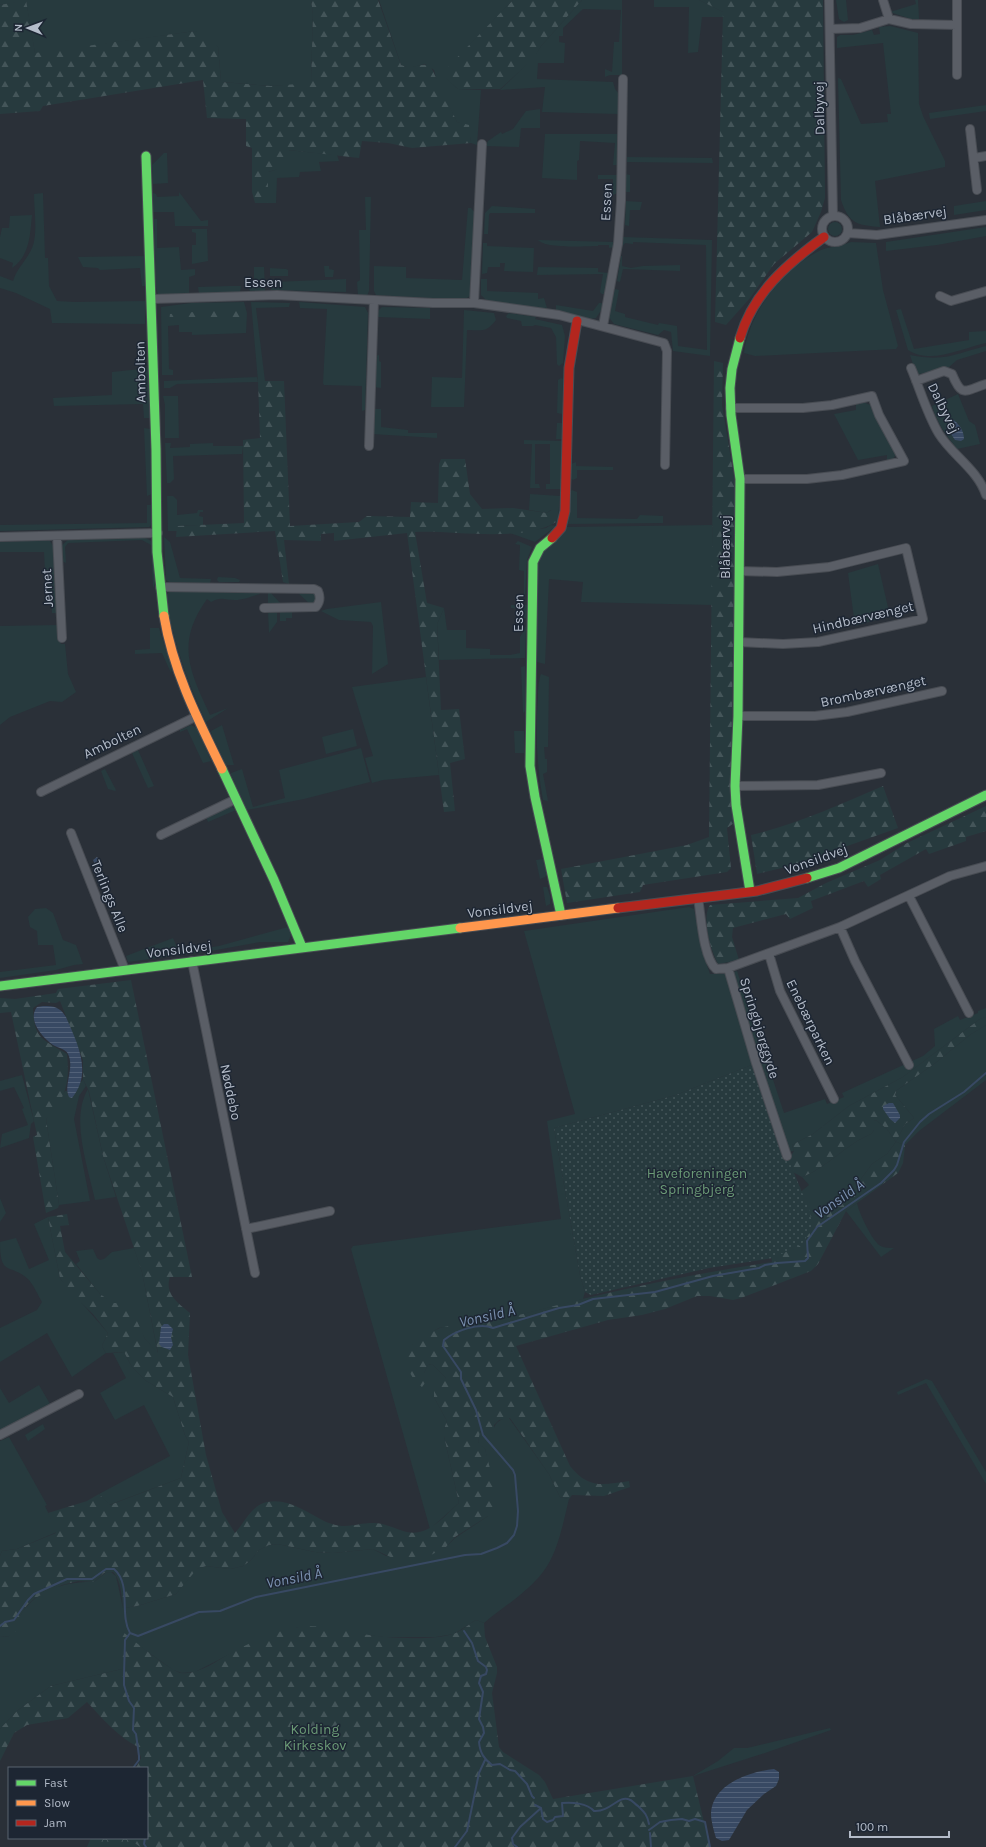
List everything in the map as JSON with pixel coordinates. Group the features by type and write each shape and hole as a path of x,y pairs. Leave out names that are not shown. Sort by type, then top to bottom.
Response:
{"street":[{"name":"Dalbyvej","path":"829,0 833,216"},
{"path":"883,0 889,19"},
{"path":"957,0 957,75"},
{"path":"830,29 854,29 889,19 911,24 957,25"},
{"name":"Essen","path":"602,326 618,244 621,201 623,79"},
{"path":"970,129 977,190"},
{"path":"474,304 482,144"},
{"name":"Ambolten","path":"146,156 152,299 160,587 164,618 172,654 185,691 278,889 302,947"},
{"path":"974,158 986,156"},
{"path":"833,216 838,216 845,220 849,228 848,233 844,240 840,242 831,242 824,237 822,233 823,224 825,220 833,216"},
{"name":"Blåbærvej","path":"848,233 877,235 986,220"},
{"name":"Blåbærvej","path":"750,891 736,805 735,786 738,716 740,479 739,458 730,408 731,377 736,346 741,331 753,307 780,272 794,258 824,237"},
{"path":"940,296 951,301 986,291"},
{"name":"Essen","path":"152,299 277,295 474,304 559,315 664,343 667,351 665,465"},
{"path":"369,446 374,300"},
{"name":"Essen","path":"560,915 535,797 530,766 533,562 536,552 543,544 558,532 562,524 565,511 569,368 577,321"},
{"name":"Dalbyvej","path":"911,368 938,433 950,449 973,473 986,493"},
{"path":"916,381 944,371 952,374 958,388 961,390 965,391 986,384"},
{"path":"730,408 804,408 832,405 872,396 878,415 904,461 842,476 807,479 740,479"},
{"path":"0,537 158,533"},
{"name":"Jernet","path":"57,536 62,638"},
{"name":"Hindbærvænget","path":"738,642 783,644 818,642 923,618 906,548 829,567 783,572 739,571"},
{"path":"160,587 314,589 318,591 320,596 320,602 316,607 264,608"},
{"name":"Brombærvænget","path":"738,716 815,716 847,712 942,691"},
{"name":"Ambolten","path":"41,792 197,716"},
{"path":"735,786 818,786 881,773"},
{"name":"Vonsildvej","path":"0,986 698,898 793,884 839,868 986,795"},
{"path":"161,835 236,799"},
{"name":"Terlings Alle","path":"71,833 125,970"},
{"path":"728,968 840,927 960,872 986,866"},
{"path":"909,896 969,1013"},
{"name":"Springbjerggyde","path":"698,898 707,953 711,965 716,969 728,968 756,1063 786,1156"},
{"path":"840,927 855,961 909,1065"},
{"name":"Enebærparken","path":"769,954 780,991 834,1098"},
{"name":"Nøddebo","path":"192,961 255,1273"},
{"path":"246,1229 330,1211"},
{"path":"0,1435 79,1394"}],"green space":[{"path":"0,0 311,0 313,14 311,84 271,86 221,82 218,47 204,39 195,31 35,54 26,1 0,5"},
{"path":"26,0 35,53 195,31 204,35 204,39 208,39 218,47 221,82 271,86 311,83 313,14 311,0 378,0 401,65 413,67 430,65 457,122 469,125 471,143 412,148 388,143 362,141 359,158 289,150 285,167 268,172 268,203 255,203 252,192 252,148 246,146 246,119 207,118 203,80 43,106 40,111 0,114 0,5"},
{"path":"379,0 513,0 442,74 458,89 481,90 477,145 471,143 468,126 457,122 437,83 434,70 425,64 410,68 401,65"},
{"path":"513,0 582,0 541,46 533,59 500,89 458,89 441,74"},
{"path":"582,0 622,0 622,75 610,75 605,77 605,69 612,72 614,42 619,42 621,10 583,9 563,28 563,36 559,36 559,42 565,43 564,63 538,63 537,79 613,82 615,89 620,95 619,114 542,112 545,87 500,90 532,59 541,46"},
{"path":"654,0 699,0 723,12 723,17 702,17 698,52 688,53 689,7 654,7"},
{"path":"699,0 823,0 825,198 821,212 812,232 774,264 750,298 726,325 715,322 723,12"},
{"path":"836,0 846,0 848,20 844,22 839,19"},
{"path":"915,0 918,0 919,19 911,19 890,12 916,4"},
{"path":"890,26 918,33 919,104 923,116 945,161 945,167 875,181 880,227 855,222 847,214 841,200 838,78 841,79 861,124 888,122 887,114 891,114 883,43 837,48 837,37 840,35 853,35 872,30 874,35 880,34 879,27"},
{"path":"986,105 986,111 930,119 929,113"},
{"path":"540,109 540,128 521,128 519,147 486,146 488,141 501,132 502,134 513,129 526,111"},
{"path":"545,134 619,134 617,165 613,165 615,143 580,141 579,160 577,161 577,180 542,178"},
{"path":"288,150 337,155 339,161 319,162 321,171 300,172 299,177 277,178 276,203 268,203 268,172 280,167 285,162"},
{"path":"164,153 167,153 168,183 153,184 152,165"},
{"path":"627,157 712,158 713,163 627,162"},
{"path":"625,174 630,175 630,192 625,192"},
{"path":"598,175 618,175 618,193 613,195 613,179 598,179"},
{"path":"179,192 201,221 208,220 208,226 175,226 174,212 153,212 153,193 156,194 157,197 179,196"},
{"path":"43,193 45,258 48,258 49,286 57,301 145,301 145,324 52,323 50,309 16,293 0,288 0,276 13,281 32,248 35,236 34,194"},
{"path":"365,197 371,197 369,291 367,296 358,295 357,282 360,280 359,230 366,230"},
{"path":"626,201 642,202 640,210 630,210 629,226 625,225"},
{"path":"986,201 986,210 954,215 954,206"},
{"path":"492,206 535,209 535,213 490,213 488,234 484,234 485,213"},
{"path":"468,208 471,208 476,214 472,291 470,296 464,300 376,295 374,291 374,266 406,267 406,278 462,280"},
{"path":"32,215 30,237 26,251 18,263 12,268 13,263 0,258 0,237 2,228 9,228 10,216"},
{"path":"154,219 157,219 157,248 179,247 181,270 195,269 195,275 189,277 189,293 166,296 158,294 156,288"},
{"path":"832,222 838,222 842,226 842,232 838,236 832,236 828,232 828,226"},
{"path":"986,227 986,236 937,245 886,251 886,242"},
{"path":"192,229 207,229 208,261 192,264 192,245 196,245 196,233 192,232"},
{"path":"623,237 712,240 710,356 673,351 671,332 664,330 658,335 614,324 608,316 615,289 619,290 615,311 625,314 625,317 658,325 659,323 677,326 678,346 707,350 706,245 633,242 633,244 625,243 622,247"},
{"path":"538,240 614,242 614,247 609,248 609,245 557,246 542,243"},
{"path":"851,242 876,243 883,290 898,346 896,349 755,356 744,353 752,323 760,308 779,282 791,270 817,252"},
{"path":"483,243 487,243 487,246 534,248 533,272 504,271 505,263 500,263 500,267 488,267 487,273 482,274"},
{"path":"144,256 147,286 142,286 140,268 100,270 98,268 83,267 78,257"},
{"path":"621,256 622,266 631,268 643,266 680,265 680,271 623,269 620,282 617,281"},
{"path":"324,266 329,266 329,269 334,270 333,277 325,277"},
{"path":"254,267 264,267 265,291 263,293 251,293 248,287 254,285"},
{"path":"538,267 598,268 598,272 609,273 605,294 600,292 603,274 537,275"},
{"path":"270,268 286,269 288,270 288,276 270,276"},
{"path":"346,279 346,292 271,290 271,283 274,282"},
{"path":"481,279 487,279 487,291 538,293 538,299 544,298 547,308 544,309 487,301 481,295"},
{"path":"241,286 240,292 199,294 198,287"},
{"path":"244,302 247,313 246,333 192,335 192,332 179,332 179,325 168,326 169,369 173,370 173,375 162,375 161,307 191,303"},
{"path":"251,302 290,303 289,307 256,308 265,381 258,381"},
{"path":"299,302 365,307 368,313 365,410 362,411 362,386 324,385 327,309 300,308"},
{"path":"599,303 602,303 602,309 596,318 590,319 556,310 556,305 593,311"},
{"path":"382,307 430,308 430,319 378,317 378,311"},
{"path":"241,308 242,318 236,321 233,319 169,321 170,314"},
{"path":"901,309 914,349 969,340 969,332 986,331 986,343 936,356 917,354 908,350 896,310"},
{"path":"464,310 494,313 496,320 486,329 467,330 464,407 431,407 432,377 462,378"},
{"path":"509,313 536,317 535,319 562,325 565,336 563,363 559,366 557,364 556,337 551,328 535,325 522,326 521,321 507,318 506,316"},
{"path":"986,346 986,351 957,360 948,368 919,374 916,373 910,355 932,358 941,357"},
{"path":"379,355 379,361 381,362 381,388 374,387 376,356"},
{"path":"714,361 723,363 722,405 734,477 735,502 731,777 734,823 727,828 731,868 727,872 643,885 640,892 567,903 561,869 687,845 709,837"},
{"path":"141,367 148,368 150,418 144,418 143,404 54,406 53,398 112,395 112,372 141,369"},
{"path":"257,377 258,382 177,384 170,388 164,388 164,381"},
{"path":"561,378 563,379 562,414 557,413 558,380"},
{"path":"258,381 284,381 290,526 359,522 367,516 410,517 411,502 438,503 439,464 441,459 465,459 470,494 482,509 513,508 547,513 553,509 556,510 556,522 542,528 525,532 487,534 415,532 427,603 444,608 437,624 441,710 459,709 465,759 450,763 455,811 444,812 407,533 334,541 334,533 321,534 321,541 284,540 289,584 283,582 275,531 176,537 177,526 244,523 243,440 260,438"},
{"path":"958,394 969,421 975,425 980,444 957,449 942,429 932,406","holes":["949,420 958,423 962,432 950,434 948,428"]},
{"path":"163,396 178,396 179,438 165,438 165,405"},
{"path":"863,402 870,405 896,454 893,459 887,460 887,455 858,460 834,414 856,410 856,403"},
{"path":"375,409 381,409 381,427 408,430 408,433 437,433 437,438 372,434 373,412"},
{"path":"557,423 562,423 562,439 556,439"},
{"path":"144,428 150,429 152,494 147,496"},
{"path":"524,440 562,441 561,489 546,489 546,484 550,484 550,444 535,444 535,484 539,484 540,488 530,488 532,444 524,444"},
{"path":"165,443 171,443 170,448 190,447 190,444 213,443 213,446 243,446 242,454 173,456 174,479 170,483 167,483"},
{"path":"576,462 576,466 613,467 613,470 577,470 577,478 573,480 570,478 571,464"},
{"path":"572,490 577,492 577,518 637,519 640,515 663,516 663,523 568,524"},
{"path":"530,494 560,496 558,519 556,522 556,510 551,510 547,513 529,510"},
{"path":"167,496 173,496 177,500 177,515 197,513 198,510 203,510 203,512 200,512 199,516 203,517 203,525 177,526 177,531 168,531"},
{"path":"147,505 151,505 153,523 149,527 0,531 0,525 147,523"},
{"path":"551,525 556,526 535,542 510,533 546,528"},
{"path":"712,525 712,605 581,602 583,582 549,579 545,664 537,662 538,562 542,550 566,527"},
{"path":"144,537 153,542 155,584 153,588 151,545 142,540 68,543 65,547 66,563 62,561 61,546 69,539"},
{"path":"164,537 170,542 180,578 211,579 210,583 169,582 166,580"},
{"path":"50,541 53,546 58,608 56,613 52,613 51,592 46,593 44,552 0,552 0,542"},
{"path":"518,541 532,547 527,560 525,597 524,571 519,570 520,545 515,544"},
{"path":"878,564 890,616 855,626 848,573"},
{"path":"218,577 235,578 240,580 239,582 219,582 217,580"},
{"path":"173,590 259,592 260,594 238,600 220,599 211,602 207,599 197,615 191,630 189,644 189,657 192,671 210,715 228,708 206,722 186,673 168,613 166,596"},
{"path":"269,591 281,604 268,603"},
{"path":"297,592 312,593 319,596 315,603 311,605"},
{"path":"381,602 388,664 372,674 373,626 371,622 339,620 321,611"},
{"path":"511,605 527,605 526,618 521,618 520,609 511,608"},
{"path":"444,608 447,630 466,630 466,648 490,649 490,655 510,655 520,653 520,637 526,626 525,658 439,660 437,624"},
{"path":"268,611 277,611 277,622 269,633"},
{"path":"280,611 292,611 292,618 286,618 286,621 280,621"},
{"path":"58,625 61,644 65,644 68,674 76,692 62,702 50,701 10,717 0,725 0,626"},
{"path":"150,628 159,628 172,669 171,673 162,653 135,654 135,650 150,649"},
{"path":"525,666 525,711 523,713 521,667"},
{"path":"541,674 549,677 548,747 544,747 545,759 547,759 547,772 543,774 548,801 543,800 537,750 538,690"},
{"path":"426,677 439,775 383,780 372,783 365,758 373,756 352,687"},
{"path":"191,725 197,728 211,761 203,763 187,729 180,732 180,730"},
{"path":"222,725 234,765 226,765 212,735 211,731"},
{"path":"353,729 357,746 326,754 322,737"},
{"path":"514,731 524,731 524,753 515,753"},
{"path":"361,748 370,782 304,799 247,810 231,775 231,773 242,769 253,807 285,798 279,770"},
{"path":"138,750 154,786 148,788 132,753"},
{"path":"105,769 116,790 115,791 108,789 101,771"},
{"path":"883,786 898,828 794,865 757,874 751,835 801,820"},
{"path":"986,806 986,831 966,837 966,841 929,854 926,849 880,875 881,879 868,887 864,881 811,901 813,908 790,919 786,914 733,928 732,937 739,960 718,964 708,934 706,918 710,905 798,898 826,883 880,860 907,843"},
{"path":"227,807 232,807 236,810 208,822 206,817"},
{"path":"543,859 547,874 545,877 540,879 536,860"},
{"path":"543,887 547,887 550,896 550,904 546,906"},
{"path":"689,907 694,909 704,957 710,974 727,974 754,1064 676,1095 554,1128 580,1275 585,1292 583,1299 492,1322 439,1328 412,1345 424,1378 424,1373 428,1365 432,1364 446,1378 434,1397 447,1421 444,1429 444,1436 459,1503 430,1529 351,1249 353,1246 561,1219 547,1121 575,1114 524,931"},
{"path":"46,908 53,913 63,940 76,945 83,964 56,970 0,978 0,972 56,965 53,945 38,945 37,931 30,927 28,917 35,909"},
{"path":"288,927 291,935 288,942 260,942 211,951 128,962 126,956 173,938 179,952 219,946"},
{"path":"737,971 784,1113 825,1099 827,1104 844,1097 842,1093 923,1056 935,1046 934,1029 958,1016 960,1020 986,1008 986,1017 980,1019 903,1077 849,1106 813,1134 792,1145 794,1151 788,1152 731,973"},
{"path":"131,980 192,1277 170,1277 169,1289 181,1306 190,1313 188,1355 206,1455 222,1512 235,1533 257,1506 262,1503 275,1501 290,1504 324,1521 338,1526 377,1523 412,1533 427,1529 441,1520 459,1503 444,1436 444,1429 447,1421 434,1397 434,1383 446,1378 432,1364 428,1365 424,1373 425,1383 422,1387 414,1379 408,1368 407,1356 408,1350 414,1343 434,1331 447,1326 494,1321 636,1287 704,1273 772,1262 771,1255 808,1209 814,1211 861,1179 872,1164 887,1154 896,1142 905,1145 903,1163 898,1173 846,1211 818,1264 811,1271 741,1298 733,1300 710,1296 697,1296 665,1309 642,1315 608,1320 516,1346 570,1466 583,1479 590,1482 596,1484 611,1484 629,1481 630,1487 604,1496 572,1495 569,1499 560,1497 549,1474 510,1418 499,1420 494,1425 495,1440 490,1441 480,1431 478,1443 485,1449 495,1488 495,1500 492,1511 488,1516 455,1537 446,1547 431,1555 395,1559 373,1549 333,1553 315,1552 278,1544 269,1545 259,1550 250,1561 243,1566 230,1569 206,1566 197,1569 176,1594 137,1606 123,1608 121,1589 116,1575 113,1572 104,1573 94,1582 78,1581 62,1585 35,1598 27,1605 19,1618 23,1626 9,1636 0,1637 0,1556 2,1551 17,1549 56,1533 48,1513 87,1501 99,1494 110,1505 181,1478 189,1442 185,1435 173,1397 145,1380 132,1367 124,1352 106,1353 102,1346 108,1333 93,1314 72,1294 60,1278 48,1217 67,1214 69,1225 60,1226 65,1252 100,1294 113,1303 129,1303 145,1339 158,1353 142,1272 103,1156 89,1091 83,1079 83,1060 60,1001 56,1003 42,1002 33,1008 35,1027 38,1033 46,1041 67,1054 68,1064 65,1090 53,1112 46,1119 59,1205 58,1208 46,1213 33,1137 37,1135 11,1012 0,1013 0,998 15,999 56,993 58,989"},
{"path":"986,1017 986,1025 971,1034 934,1064 897,1090 895,1095 914,1118 905,1124 896,1142 887,1129 876,1120 874,1121 874,1130 871,1134 862,1138 811,1173 802,1177 791,1171 787,1163 794,1151 792,1145 813,1134 849,1106 903,1077 980,1019"},
{"path":"986,1025 986,1080 919,1131 905,1145 896,1142 905,1124 914,1118 895,1095 897,1090 934,1064 971,1034"},
{"name":"Haveforeningen Springbjerg","path":"759,1062 787,1156 809,1209 813,1228 801,1245 773,1258 709,1268 591,1295 585,1292 580,1275 554,1128 676,1095"},
{"path":"22,1075 34,1121 31,1124 29,1138 0,1148 2,1134 28,1125 22,1109 24,1108 14,1087 0,1091 0,1081"},
{"path":"83,1079 86,1086 79,1096 74,1119 90,1201 59,1205 46,1119 65,1091 67,1091 67,1094"},
{"path":"88,1089 103,1156 116,1197 95,1200 80,1129 83,1101"},
{"path":"876,1120 887,1129 896,1142 887,1154 872,1164 861,1179 814,1211 808,1210 798,1194 809,1185 802,1177 811,1173 862,1138 871,1134 874,1130 874,1121"},
{"path":"0,1198 6,1213 0,1222"},
{"path":"857,1203 860,1213 876,1242 883,1247 894,1248 881,1257 846,1211"},
{"path":"48,1217 60,1278 108,1333 102,1346 106,1353 72,1377 47,1333 0,1362 0,1328 37,1310 42,1302 29,1280 4,1265 0,1253 0,1242 16,1238 29,1269 49,1260 34,1224"},
{"path":"134,1248 142,1272 158,1354 145,1339 137,1324 100,1294 76,1264 80,1261 76,1251 93,1249 97,1258 100,1260 104,1259 112,1252"},
{"path":"124,1352 132,1367 145,1380 173,1397 185,1435 189,1442 181,1478 109,1505 99,1494 170,1456 144,1405 115,1420 100,1393 126,1378 113,1353"},
{"path":"926,1379 932,1381 986,1472 986,1484 926,1383 898,1395 897,1392"},
{"path":"39,1385 50,1404 0,1431 0,1388 9,1403"},
{"path":"509,1418 549,1474 560,1497 569,1499 553,1556 543,1572 523,1593 484,1623 476,1620 454,1634 436,1637 383,1637 299,1627 266,1637 195,1672 182,1673 173,1670 131,1640 123,1632 122,1669 51,1686 17,1711 0,1729 0,1637 9,1636 26,1608 35,1598 43,1593 68,1584 94,1582 105,1573 111,1572 116,1576 123,1608 137,1606 176,1594 196,1569 206,1566 230,1569 243,1566 250,1561 259,1550 269,1545 278,1544 315,1552 333,1553 373,1549 386,1556 446,1547 455,1538 488,1516 488,1465 485,1449 478,1444 479,1431 490,1441 496,1423"},
{"path":"43,1424 45,1429 28,1441 25,1435"},
{"path":"9,1437 47,1505 45,1506 57,1532 17,1549 2,1551 0,1556 0,1441"},
{"name":"Kolding Kirkeskov","path":"476,1620 484,1623 485,1637 497,1667 492,1693 499,1747 503,1752 539,1775 545,1782 553,1799 693,1776 710,1847 140,1847 128,1839 148,1839 148,1767 136,1767 141,1758 138,1747 117,1733 87,1702 68,1718 27,1725 14,1733 0,1761 0,1729 17,1711 51,1686 122,1669 122,1631 169,1667 181,1673 188,1673 201,1670 264,1637 299,1627 323,1627 395,1638 433,1638 453,1634 462,1630"},
{"path":"830,1728 831,1730 693,1776 718,1761 734,1748 747,1748"},
{"path":"91,1839 128,1839 140,1847 87,1847"}],"water":[{"path":"952,419 962,430 964,439 961,441 955,440 949,431 948,422"},
{"path":"97,857 102,863 101,869 98,871 93,860"},
{"path":"50,1006 61,1011 66,1017 75,1037 81,1058 82,1068 78,1088 72,1098 69,1097 67,1088 70,1071 70,1059 68,1054 66,1051 49,1042 40,1033 35,1023 34,1012 37,1007"},
{"path":"893,1103 900,1115 900,1118 895,1123 883,1109 883,1106"},
{"path":"164,1324 168,1324 173,1329 171,1337 173,1345 170,1350 159,1344 161,1327"},
{"path":"774,1769 779,1772 779,1779 776,1786 764,1794 747,1810 729,1840 722,1841 716,1838 711,1814 713,1804 718,1795 725,1787 734,1781 754,1773"}],"waterway":[{"name":"Vonsild Å","path":"130,1633 138,1636 199,1612 220,1611 256,1597 465,1555 481,1554 507,1543 514,1535 517,1526 518,1511 515,1475 513,1470 483,1435 476,1410 461,1379 461,1372 443,1346 444,1340 454,1333 467,1328 481,1326 493,1328 559,1308 578,1305 593,1299 655,1292 713,1276 759,1268 765,1265 805,1261 808,1258 807,1241 817,1227 881,1183 894,1170 904,1142 920,1122 929,1114 964,1092 986,1073"},
{"path":"0,1626 5,1622 14,1620 34,1594 67,1579 92,1579 106,1569 114,1569 123,1583 125,1617 130,1633"},
{"path":"464,1631 472,1643 478,1661 486,1667 487,1670 486,1674 481,1676 479,1683 483,1692 479,1719 484,1733 479,1742 481,1753 492,1765 500,1764 510,1770 515,1771 527,1784 534,1798"},
{"path":"130,1633 125,1640 124,1685 129,1701 134,1708 133,1730 136,1734 139,1760 134,1767"},
{"path":"455,1847 467,1831 479,1773 485,1760"},
{"path":"535,1805 541,1808 543,1819 547,1822 553,1820 555,1817 563,1816 562,1803 575,1803 587,1806 594,1811 600,1811 621,1800 628,1799 644,1812 649,1824"},
{"path":"517,1847 513,1844 512,1838 520,1827 541,1808"},
{"path":"649,1830 660,1822 682,1819 689,1821 695,1819 705,1822 710,1847"},
{"path":"650,1833 651,1847"},
{"path":"145,1839 144,1844 146,1847"}],"traffic: fast":[{"path":"146,156 156,449 157,552 164,616"},
{"path":"740,338 732,369 730,388 731,415 740,479 738,716 735,786 736,805 750,891"},
{"path":"552,538 540,548 533,562 530,766 535,797 561,915"},
{"path":"222,769 274,880 302,947"},
{"path":"807,878 839,868 986,795"},
{"path":"0,986 460,928"}],"traffic: slow":[{"path":"164,616 173,656 187,695 222,769"},
{"path":"460,928 618,908"}],"traffic: jam":[{"path":"740,338 753,307 763,293 785,269 824,237"},
{"path":"552,538 561,528 565,511 569,368 577,321"},
{"path":"618,908 757,891 807,878"}]}
